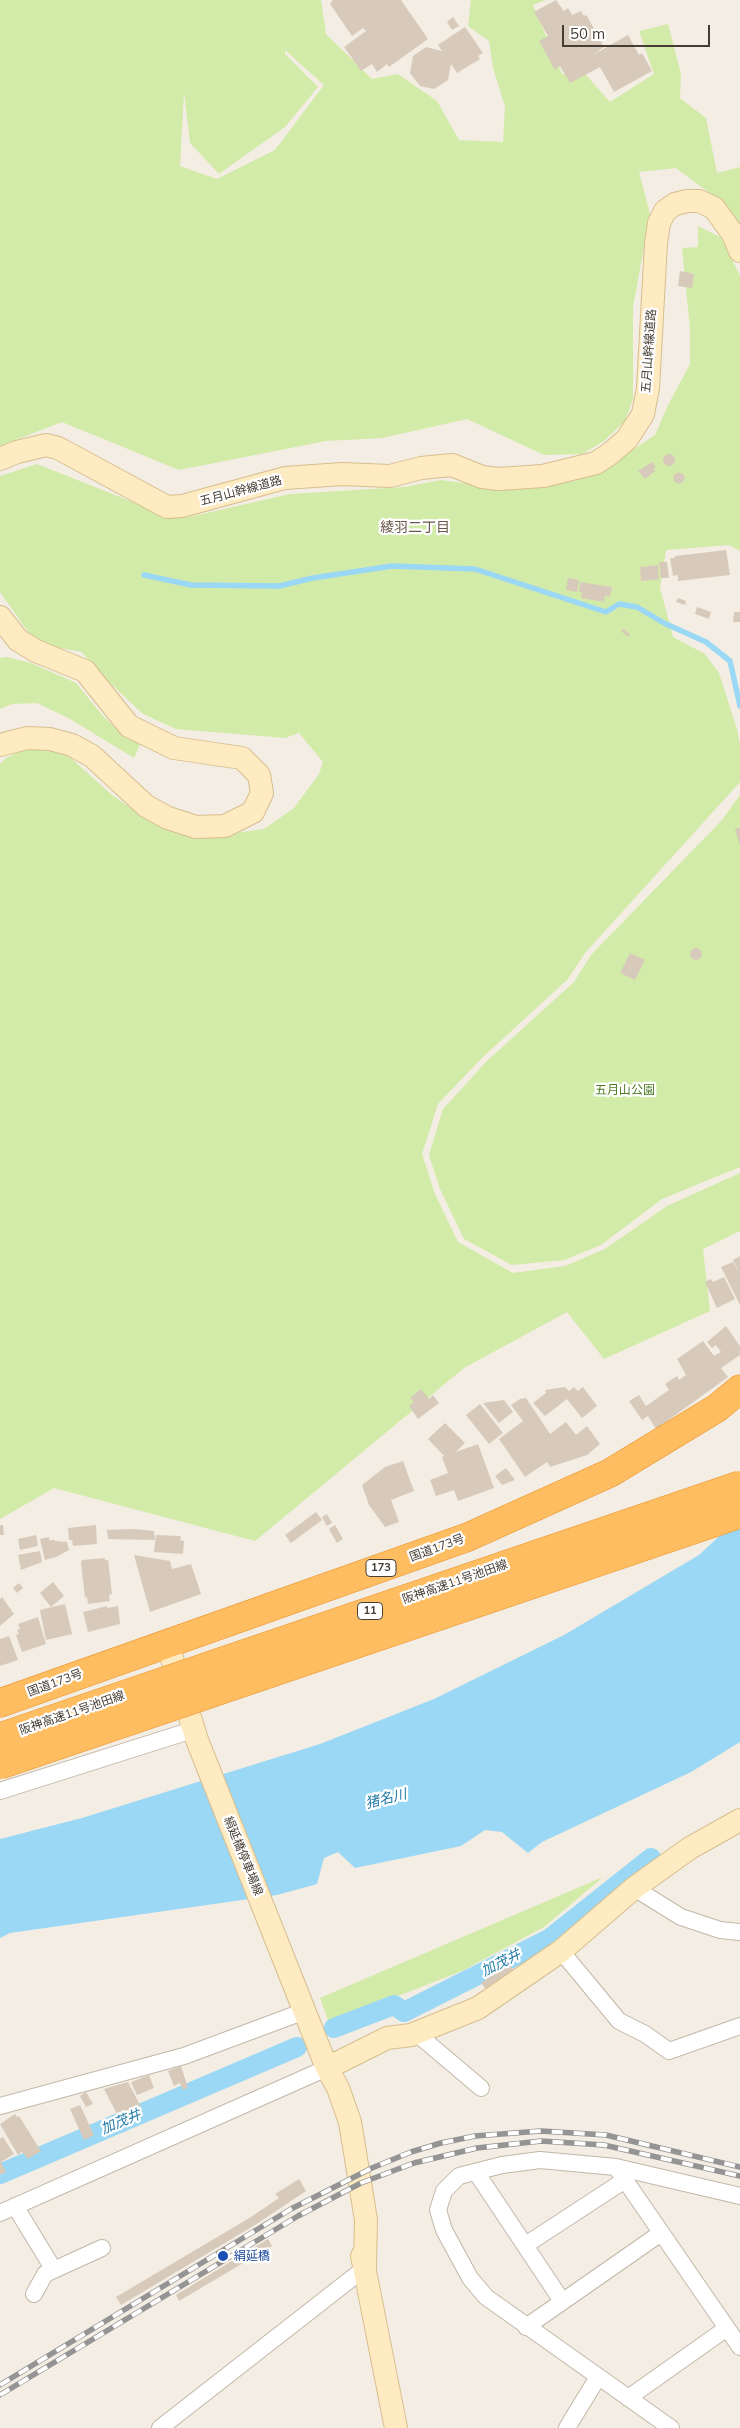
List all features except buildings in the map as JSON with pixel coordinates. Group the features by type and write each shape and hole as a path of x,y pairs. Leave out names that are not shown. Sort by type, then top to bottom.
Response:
{"highway":[{"name":"国道173号","path":"0,1703 167,1642 468,1537 610,1473 717,1408 740,1388"},
{"name":"阪神高速11号池田線","path":"0,1737 740,1485"},
{"name":"阪神高速11号池田線","path":"0,1765 740,1514"}],"street":[{"name":"五月山幹線道路","path":"0,459 17,452 46,445 58,448 167,507 182,506 285,478 342,474 390,476 421,468 452,465 482,477 499,479 543,476 596,463 628,440 643,414 648,388 656,243 659,223 666,211 675,204 687,200 698,201 714,208 733,234 740,251"},
{"path":"0,617 18,640 36,651 85,671 129,726 174,748 242,758 259,775 262,793 253,812 225,826 196,827 168,818 146,806 92,756 72,745 50,739 27,738 0,745"},
{"name":"絹延橋停車場線","path":"167,1642 190,1736 327,2068 339,2126 345,2180 365,2268 396,2428"},
{"path":"0,1791 190,1736"},
{"path":"0,2213 327,2068 387,2038 416,2032 478,2008 561,1951 634,1888 690,1848 740,1820"},
{"path":"634,1888 682,1917 720,1930 740,1932"},
{"path":"561,1951 619,2021 645,2034 669,2052 740,2026"},
{"path":"0,2106 184,2056 305,2011"},
{"path":"416,2032 480,2088"},
{"path":"671,2428 526,2327 481,2290 470,2278 444,2230 438,2210 444,2191 459,2176 540,2160 621,2173 740,2196"},
{"path":"476,2172 527,2244 562,2301"},
{"path":"621,2173 740,2347"},
{"path":"527,2244 621,2173"},
{"path":"16,2206 54,2270"},
{"path":"526,2327 661,2233"},
{"path":"34,2294 45,2274 102,2248"},
{"path":"160,2428 365,2268"},
{"path":"628,2398 727,2328"},
{"path":"567,2428 598,2377"}],"green space":[{"path":"0,0 321,0 326,34 372,79 398,74 437,101 459,140 503,142 505,107 493,68 489,41 468,26 471,0 546,0 533,5 562,74 586,75 610,102 654,74 639,31 668,24 681,74 680,98 706,118 717,173 740,167 740,233 720,201 676,168 639,172 650,214 633,307 633,399 625,421 604,441 582,454 544,455 467,419 382,438 326,441 179,470 62,422 0,446","holes":["286,46 286,51 324,85 275,150 217,179 180,166 184,92 190,143 219,174 285,127 318,87 285,54"]},
{"path":"698,226 722,238 740,276 740,551 729,545 666,550 660,588 673,637 705,654 719,673 737,729 740,745 740,782 585,953 568,979 482,1058 438,1104 422,1154 435,1194 458,1242 513,1273 565,1266 605,1249 667,1206 740,1173 740,1231 703,1249 710,1311 604,1359 567,1312 464,1368 255,1541 54,1488 0,1519 0,764 6,758 34,744 64,752 112,795 146,818 228,834 264,829 294,808 319,774 323,762 299,733 285,738 176,729 143,714 97,671 82,652 59,648 33,639 0,592 0,476 37,464 168,516 189,517 290,494 404,487 441,480 500,488 575,481 610,465 655,435 668,405 690,364 690,329 682,248 698,247"},
{"path":"7,657 31,663 76,683 103,716 128,739 141,742 134,758 70,719 37,703 12,704 0,709 0,658"},
{"name":"五月山公園","path":"740,795 740,1167 662,1199 601,1245 564,1260 512,1265 464,1239 440,1189 429,1155 443,1109 487,1061 574,982 591,955 722,820"},
{"path":"603,1877 544,1927 462,1971 329,2023 320,1998"}],"water":[{"name":"猪名川","path":"740,1517 740,1742 691,1772 542,1842 528,1853 502,1832 485,1830 461,1846 355,1868 338,1852 324,1858 317,1884 277,1895 10,1933 0,1938 0,1839 82,1818 320,1744 434,1699 564,1635 699,1555"}],"waterway":[{"path":"144,575 191,585 279,586 313,578 392,566 475,569 606,612 619,604 637,607 664,623 706,642 730,661 740,706"},
{"name":"加茂井","path":"334,2028 394,2005 404,2012 549,1939 651,1858"},
{"name":"加茂井","path":"0,2174 297,2047"}],"railway":[{"path":"0,2385 291,2209 372,2168 411,2152 441,2143 475,2136 541,2131 606,2135 740,2167"},
{"path":"0,2395 298,2216 361,2183 414,2163 477,2148 541,2141 604,2145 740,2176"}],"place":[{"name":"絹延橋","path":"223,2256"}],"district":[{"name":"綾羽二丁目","path":"415,528"}]}
